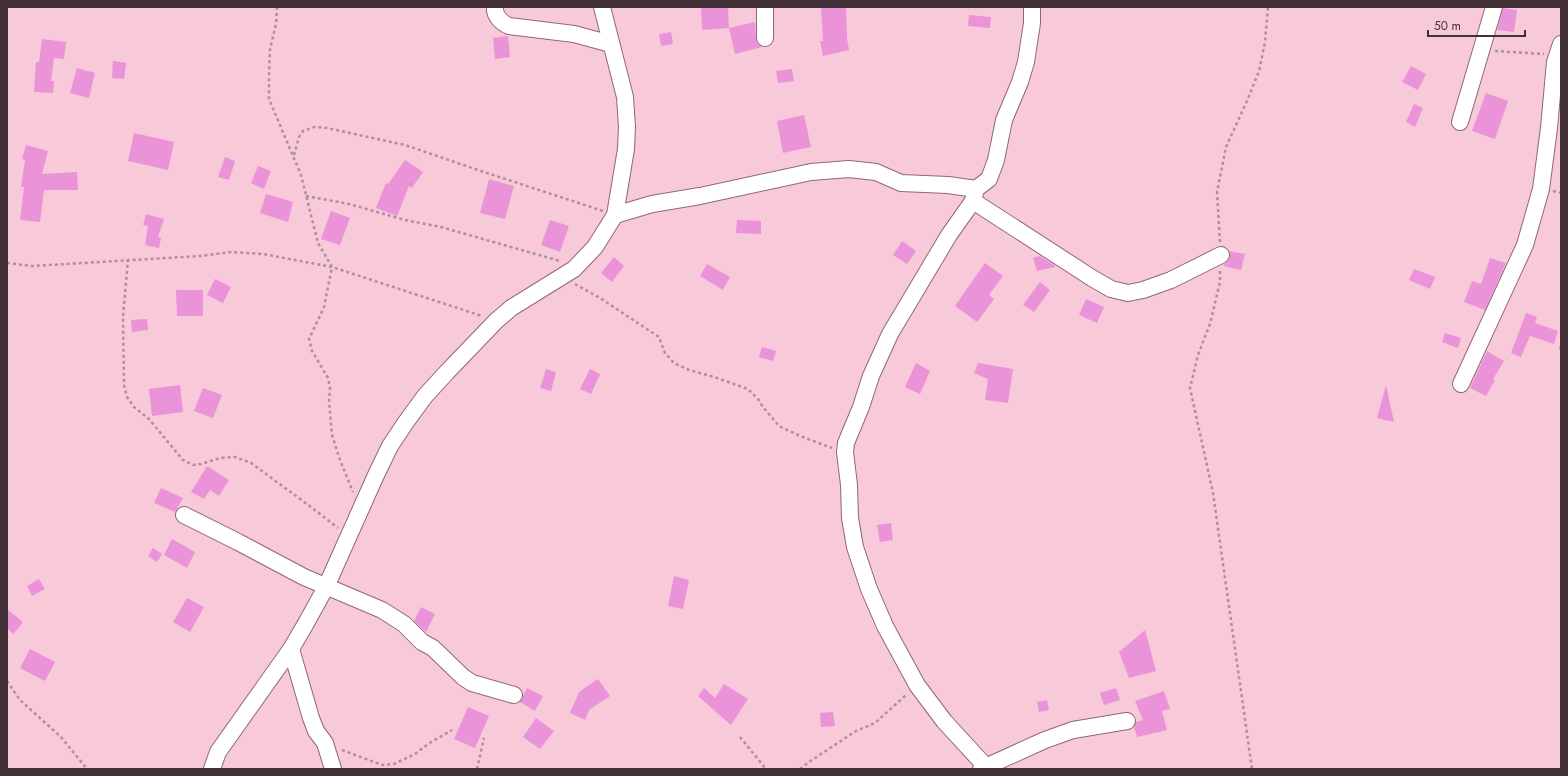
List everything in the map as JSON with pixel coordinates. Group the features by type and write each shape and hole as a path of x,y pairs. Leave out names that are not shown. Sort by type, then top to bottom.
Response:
{"street":[{"path":"495,7 495,11 502,22 509,26 574,34 611,44"},
{"path":"212,769 218,752 291,649 326,587 376,474 390,446 406,422 425,396 496,320 511,308 562,278 574,269 595,247 614,215 626,149 627,127 625,97 602,7"},
{"path":"765,7 766,38"},
{"path":"1032,7 1032,23 1026,62 1020,82 1004,120 996,160 989,179 975,195 949,235 890,334 870,376 861,407 846,443 845,452 849,485 850,518 855,547 869,589 885,626 917,684 944,721 985,768 1045,740 1073,730 1127,721"},
{"path":"1460,122 1494,7"},
{"path":"1461,384 1525,245 1541,189 1559,49"},
{"path":"614,215 652,204 700,196 811,172 849,168 876,172 901,183 948,185 975,195 1092,278 1111,289 1128,293 1143,290 1171,280 1221,255"},
{"path":"184,515 304,577 382,610 404,624 422,642 433,648 462,677 472,683 514,695"},
{"path":"291,649 311,718 316,731 325,743 333,769"}],"path":[{"path":"277,7 276,24 270,49 268,74 269,98 301,175 318,243 332,266 324,307 309,339 312,351 328,378 330,388 332,435 340,460 361,510"},
{"path":"1252,769 1213,493 1190,388 1198,355 1210,324 1220,282 1221,255 1217,192 1226,147 1259,71 1265,42 1268,7"},
{"path":"1481,50 1559,49"},
{"path":"294,156 299,137 303,131 314,127 327,128 405,145 614,215"},
{"path":"306,196 349,204 405,220 441,227 560,261 580,263"},
{"path":"7,264 33,266 128,259 200,256 231,252 263,254 332,266 496,320"},
{"path":"128,259 123,317 124,386 127,397 134,407 149,418 183,460 193,465 197,465 220,458 235,457 251,464 307,504 349,537"},
{"path":"562,278 600,298 659,337 665,353 674,363 689,370 748,389 758,399 779,426 800,436 845,452"},
{"path":"7,681 20,700 61,737 87,769"},
{"path":"800,769 851,734 875,723 917,684"},
{"path":"325,743 360,758 382,765 394,764 415,754 428,744 452,730"},
{"path":"740,736 766,769"},
{"path":"477,769 484,738"}],"building":[{"path":"701,7 728,7 729,28 702,30"},
{"path":"821,7 846,7 847,39 849,50 823,56 820,41 823,41"},
{"path":"1503,8 1517,10 1514,32 1497,30"},
{"path":"969,15 991,17 990,28 968,26"},
{"path":"755,22 757,43 762,47 735,54 729,28"},
{"path":"671,32 673,44 661,46 659,34"},
{"path":"508,36 510,57 495,59 493,38"},
{"path":"42,39 66,42 64,59 54,58 51,81 54,81 53,93 34,92 36,62 39,62"},
{"path":"113,61 126,63 124,79 112,78"},
{"path":"1411,66 1426,74 1418,90 1402,82"},
{"path":"77,68 95,73 89,98 70,93"},
{"path":"792,69 794,81 778,83 776,71"},
{"path":"1486,93 1508,101 1495,139 1472,131"},
{"path":"1414,104 1423,108 1415,127 1406,122"},
{"path":"804,115 811,147 783,153 777,121"},
{"path":"134,133 174,142 168,170 128,161"},
{"path":"26,145 48,151 42,174 77,172 78,190 44,190 40,222 20,220 24,187 21,187 25,160 22,159"},
{"path":"225,157 235,161 229,180 218,177"},
{"path":"405,160 423,172 412,188 409,186 397,216 376,208 386,183 388,184"},
{"path":"258,166 271,171 264,189 251,183"},
{"path":"489,179 514,186 505,219 480,213"},
{"path":"266,194 293,202 288,222 260,213"},
{"path":"331,211 350,218 340,245 321,239"},
{"path":"146,214 164,219 158,237 161,238 159,248 145,245 148,226 143,225"},
{"path":"550,220 569,226 560,252 541,245"},
{"path":"737,220 761,221 761,234 736,233"},
{"path":"902,241 916,251 907,264 893,255"},
{"path":"1229,251 1245,254 1241,270 1223,266 1229,260"},
{"path":"1040,256 1055,267 1037,271 1033,258"},
{"path":"614,257 624,266 612,282 601,273"},
{"path":"1490,258 1506,263 1485,310 1464,302 1472,281 1481,284"},
{"path":"985,263 1003,276 989,295 994,299 977,322 955,306"},
{"path":"707,264 730,277 723,290 700,276"},
{"path":"1414,269 1435,277 1430,289 1409,280"},
{"path":"215,279 231,287 223,303 207,295"},
{"path":"1040,282 1050,290 1034,312 1023,305"},
{"path":"176,290 203,290 203,316 177,316"},
{"path":"1086,299 1104,307 1097,323 1079,315"},
{"path":"1526,313 1537,317 1535,323 1558,331 1554,344 1530,336 1521,357 1511,353"},
{"path":"147,319 148,330 132,332 131,320"},
{"path":"1445,333 1461,338 1458,348 1442,342"},
{"path":"762,347 776,351 773,361 759,357"},
{"path":"1487,351 1504,361 1493,379 1495,380 1486,396 1470,388"},
{"path":"916,363 930,371 920,394 905,387"},
{"path":"978,363 1013,369 1008,403 985,400 988,379 974,373"},
{"path":"546,369 556,372 551,391 540,388"},
{"path":"590,369 600,374 591,394 580,389"},
{"path":"180,385 183,412 152,416 149,389"},
{"path":"1386,385 1394,422 1377,418"},
{"path":"203,388 222,395 213,418 194,411"},
{"path":"207,466 229,480 219,496 210,490 204,499 191,492"},
{"path":"161,488 183,498 175,512 154,503"},
{"path":"891,523 893,540 880,542 877,525"},
{"path":"172,539 195,552 187,568 164,555"},
{"path":"153,548 162,554 157,562 148,556"},
{"path":"674,576 689,580 683,609 668,606"},
{"path":"39,579 45,589 32,596 27,586"},
{"path":"187,598 204,607 190,632 173,622"},
{"path":"421,607 435,614 426,632 414,621"},
{"path":"7,609 23,622 13,634 7,628"},
{"path":"1145,630 1156,671 1129,678 1119,652"},
{"path":"30,649 55,662 45,681 20,668"},
{"path":"598,679 610,696 589,710 585,720 570,713 579,692"},
{"path":"724,684 748,699 731,725 698,696 704,688 715,698"},
{"path":"527,688 543,696 535,711 520,702"},
{"path":"1116,688 1120,700 1104,705 1100,693"},
{"path":"1164,691 1170,709 1162,711 1167,730 1137,737 1134,727 1136,722 1143,720 1135,701"},
{"path":"1047,700 1049,710 1039,712 1037,702"},
{"path":"468,707 489,716 475,748 454,739"},
{"path":"833,712 835,726 821,727 820,713"},
{"path":"536,718 554,731 540,749 523,737"}]}
